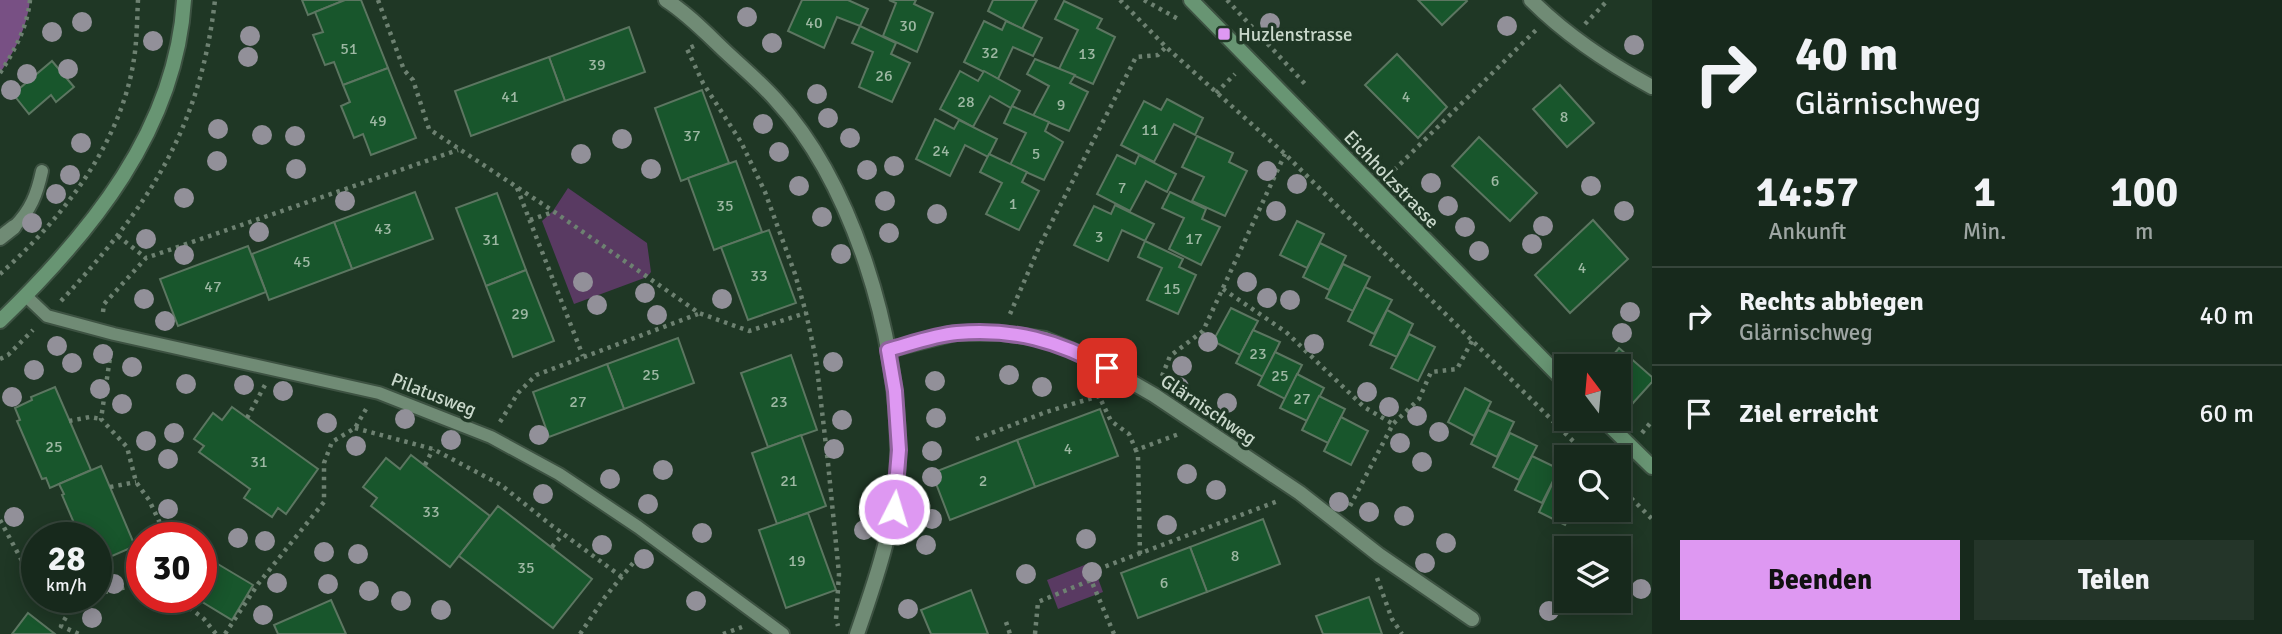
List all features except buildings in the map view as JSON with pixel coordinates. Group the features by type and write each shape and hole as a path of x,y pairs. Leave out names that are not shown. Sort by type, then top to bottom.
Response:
{"street":[{"path":"0,321 89,225 124,176 153,124 173,63 184,0"},
{"path":"666,0 711,37 777,100 829,177 872,279 895,391 899,450 894,509 882,562 857,634"},
{"name":"Eichholzstrasse","path":"1191,0 1554,371"},
{"path":"1531,0 1573,37 1616,68 1652,87"},
{"path":"0,238 14,227"},
{"name":"Glärnischweg","path":"888,350 955,333 1002,332 1045,339 1088,357 1154,395 1300,493 1379,555 1472,619"},
{"path":"1615,431 1652,467"}],"lane":[{"path":"14,227 26,215 36,197 43,171"},
{"name":"Pilatusweg","path":"26,296 47,316 375,392 491,437 559,474 783,634"}],"path":[{"path":"0,73 16,49 28,18 30,0"},
{"path":"0,274 43,233 73,195 97,158 121,109 134,60 138,0"},
{"path":"379,0 404,70 413,80 429,129 554,211 699,313 749,331 806,313"},
{"path":"1120,0 1166,47 1285,154 1577,445"},
{"path":"1144,0 1176,18"},
{"path":"1573,37 1608,0"},
{"path":"1376,190 1549,17"},
{"path":"711,37 687,50 703,83 741,142 765,192 795,274 816,359 839,574 836,619 840,634"},
{"path":"1010,314 1040,245 1136,57 1158,55 1166,47"},
{"path":"1216,93 1235,74"},
{"path":"100,330 104,304 146,258 459,149"},
{"name":"Glärnischweg","path":"1160,380 1170,356 1203,331 1285,154"},
{"path":"517,187 583,356"},
{"path":"530,220 554,211"},
{"path":"118,236 146,258"},
{"path":"1223,289 1286,332 1364,407 1393,424"},
{"path":"491,437 519,393 536,375 699,313"},
{"path":"1348,510 1393,424 1419,399 1431,372 1457,369 1473,339"},
{"path":"247,418 274,369"},
{"path":"101,419 107,374"},
{"path":"225,634 258,584 324,502 324,463 331,442 355,428 375,392"},
{"path":"976,439 1046,412 1099,396 1111,421 1129,434 1139,457 1140,554"},
{"path":"69,421 90,417 101,419 127,447 136,482 154,510 158,522"},
{"path":"355,428 433,449 500,485 622,577"},
{"path":"1136,450 1168,438"},
{"path":"425,466 433,449"},
{"path":"110,487 136,482"},
{"path":"1114,634 1088,573 1300,493"},
{"path":"1631,498 1652,519"},
{"path":"0,520 21,561"},
{"path":"552,547 563,534"},
{"path":"580,634 653,539"},
{"path":"1376,575 1392,619 1402,634"},
{"path":"1035,634 1038,602 1091,580"},
{"path":"67,613 61,626 79,634"},
{"path":"196,613 216,634"},
{"path":"1006,622 1010,634"}],"shaded area":[{"path":"0,0 30,0 20,38 0,73"},
{"path":"568,188 647,243 651,272 647,277 574,304 542,221 553,211"},
{"path":"1092,562 1103,592 1058,609 1047,580"}],"place":[{"name":"Huzlenstrasse","path":"1224,34"}],"route":[{"path":"894,509 899,450 895,391 888,350 955,333 1002,332 1045,339 1107,368"}]}
